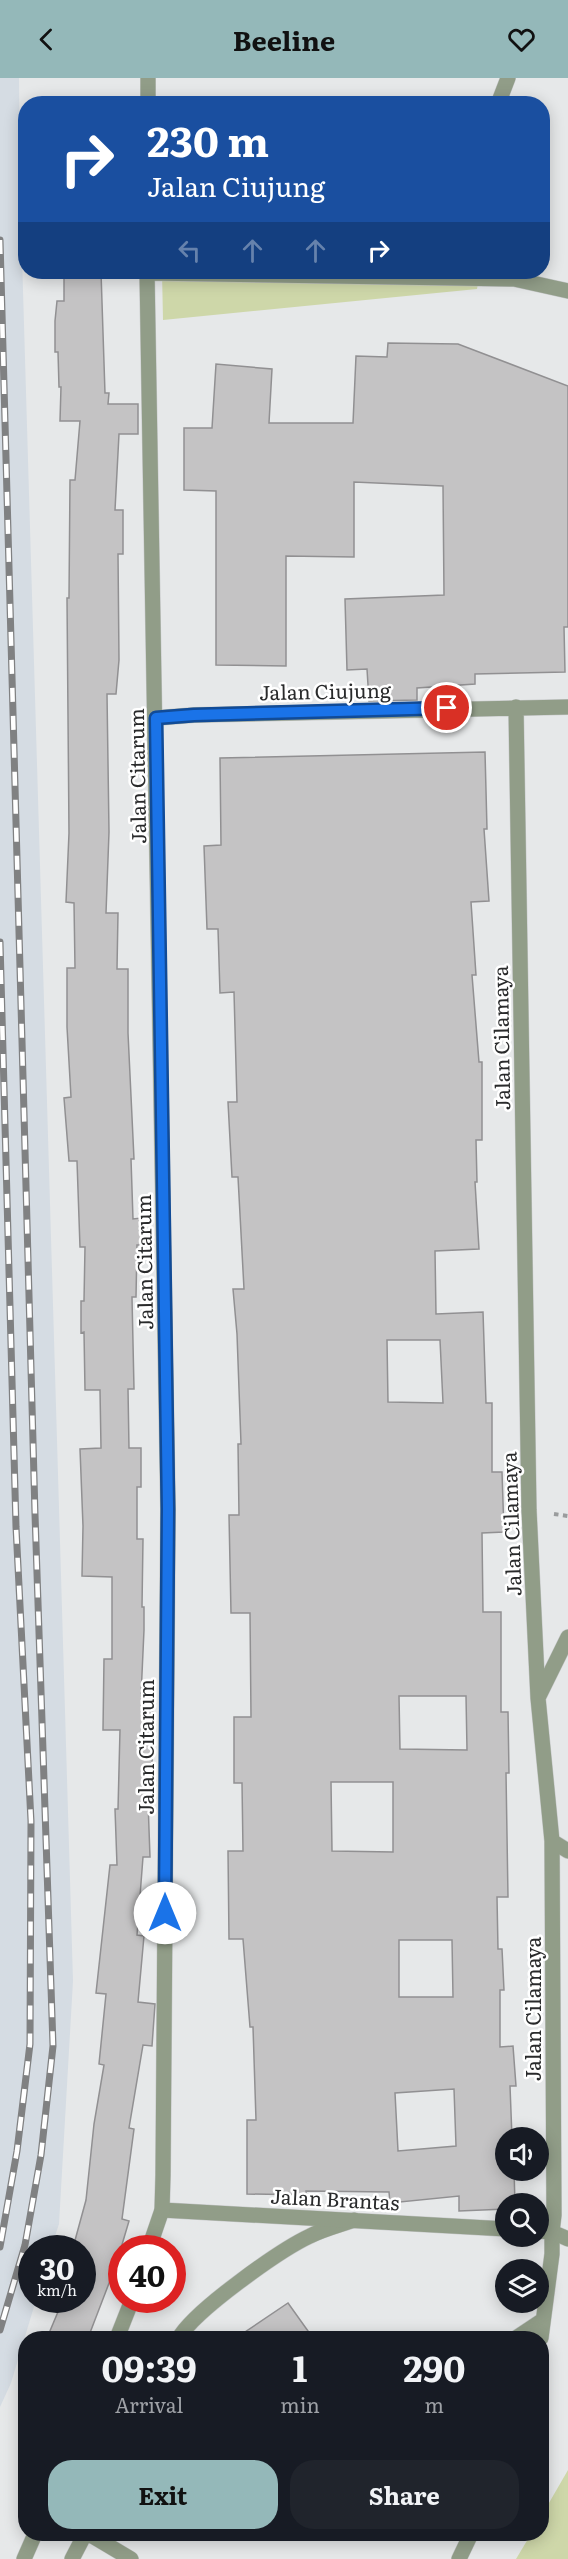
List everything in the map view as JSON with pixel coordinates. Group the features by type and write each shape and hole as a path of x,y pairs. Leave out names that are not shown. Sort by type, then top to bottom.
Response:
{"street":[{"path":"148,78 148,96"},
{"path":"501,96 508,78"},
{"name":"Jalan Citarum","path":"147,279 168,1509 162,2210 153,2235"},
{"path":"527,279 568,291"},
{"name":"Jalan Ciujung","path":"156,718 516,706 568,707"},
{"name":"Jalan Cilamaya","path":"516,706 529,1510 538,1698 552,1841 554,2204 549,2219"},
{"path":"538,1698 568,1637"},
{"path":"552,1841 568,1851"},
{"name":"Jalan Brantas","path":"162,2210 495,2228"},
{"path":"185,2331 201,2314 271,2260 310,2236 357,2219"},
{"path":"549,2232 568,2239"},
{"name":"Jalan Cilamaya","path":"542,2331 552,2254 549,2244"},
{"path":"120,2331 127,2313"},
{"path":"526,2331 543,2320"},
{"path":"24,2559 32,2541"},
{"path":"72,2559 83,2541"},
{"path":"99,2541 131,2559"},
{"path":"459,2559 468,2541"}],"shaded area":[{"path":"0,78 19,78 18,279 23,279 73,1981 59,2224 55,2235 18,2235 18,2313 32,2313 27,2331 18,2331 18,2360 0,2407"}],"green space":[{"path":"162,279 479,279 477,289 163,320"},
{"path":"568,2470 568,2559 516,2559 527,2541 549,2541 549,2503"}],"building":[{"path":"64,279 101,279 105,393 109,393 108,404 138,404 138,434 119,434 115,510 123,510 123,554 118,554 119,660 116,694 107,694 109,832 106,913 118,913 117,969 128,969 128,1033 134,1159 131,1159 133,1219 141,1218 143,1245 137,1245 136,1297 132,1297 134,1389 128,1389 129,1448 141,1448 141,1487 137,1487 137,1539 143,1539 144,1630 141,1696 153,1696 153,1801 148,1801 150,1857 143,1857 137,1935 144,1936 138,2002 155,2004 152,2046 143,2045 129,2128 134,2129 122,2219 129,2221 125,2235 108,2235 108,2286 91,2331 50,2331 58,2313 96,2313 96,2235 76,2235 86,2200 94,2124 104,2065 99,2064 106,1994 96,1993 110,1865 117,1865 115,1809 118,1809 120,1730 103,1730 104,1659 112,1659 112,1577 82,1576 80,1449 101,1448 100,1390 85,1390 81,1301 84,1301 85,1247 80,1247 77,1161 69,1161 64,1098 71,1097 67,1027 67,968 75,968 74,903 66,902 69,833 67,598 69,598 70,480 75,480 80,421 60,421 61,387 59,387 58,352 55,352 57,301 64,301"},
{"path":"388,343 458,344 568,386 568,627 564,627 565,672 475,674 475,684 417,688 417,700 369,701 367,669 347,670 345,599 444,595 443,486 354,482 354,557 286,556 286,666 216,665 216,491 184,490 184,428 212,428 216,364 272,369 269,423 353,423 356,356 387,357"},
{"path":"485,752 487,829 484,829 489,901 471,902 476,975 472,975 479,1062 482,1062 482,1140 476,1140 477,1182 475,1182 479,1249 435,1251 436,1314 483,1312 486,1403 492,1403 492,1472 502,1472 504,1532 482,1533 483,1612 501,1612 501,1712 508,1712 509,1773 506,1773 508,1897 497,1897 498,1949 502,1949 504,1990 500,1990 500,2047 513,2046 516,2086 510,2086 512,2127 495,2127 495,2181 514,2181 515,2193 495,2193 495,2209 459,2211 459,2196 390,2203 389,2192 306,2191 306,2195 247,2194 247,2120 256,2120 253,2027 250,2027 243,1939 229,1939 228,1851 243,1851 242,1783 234,1783 234,1717 251,1717 250,1613 231,1613 229,1515 239,1515 238,1444 241,1444 233,1289 244,1289 238,1177 232,1177 228,1102 237,1102 234,992 220,993 218,929 207,929 204,846 221,845 220,758","holes":["387,1340 440,1340 443,1403 388,1402","399,1696 466,1696 467,1750 400,1749","331,1782 393,1782 393,1852 332,1851","399,1940 452,1940 453,1997 399,1997","454,2089 456,2146 398,2151 395,2093"]},
{"path":"288,2303 308,2331 246,2331"}],"railway":[{"path":"0,240 35,1514 53,2046 41,2155 25,2245 0,2330"},
{"path":"0,942 16,1527 31,1821 30,2044 17,2151 0,2247"}],"route":[{"path":"165,1913 168,1509 156,718 447,708"}]}
